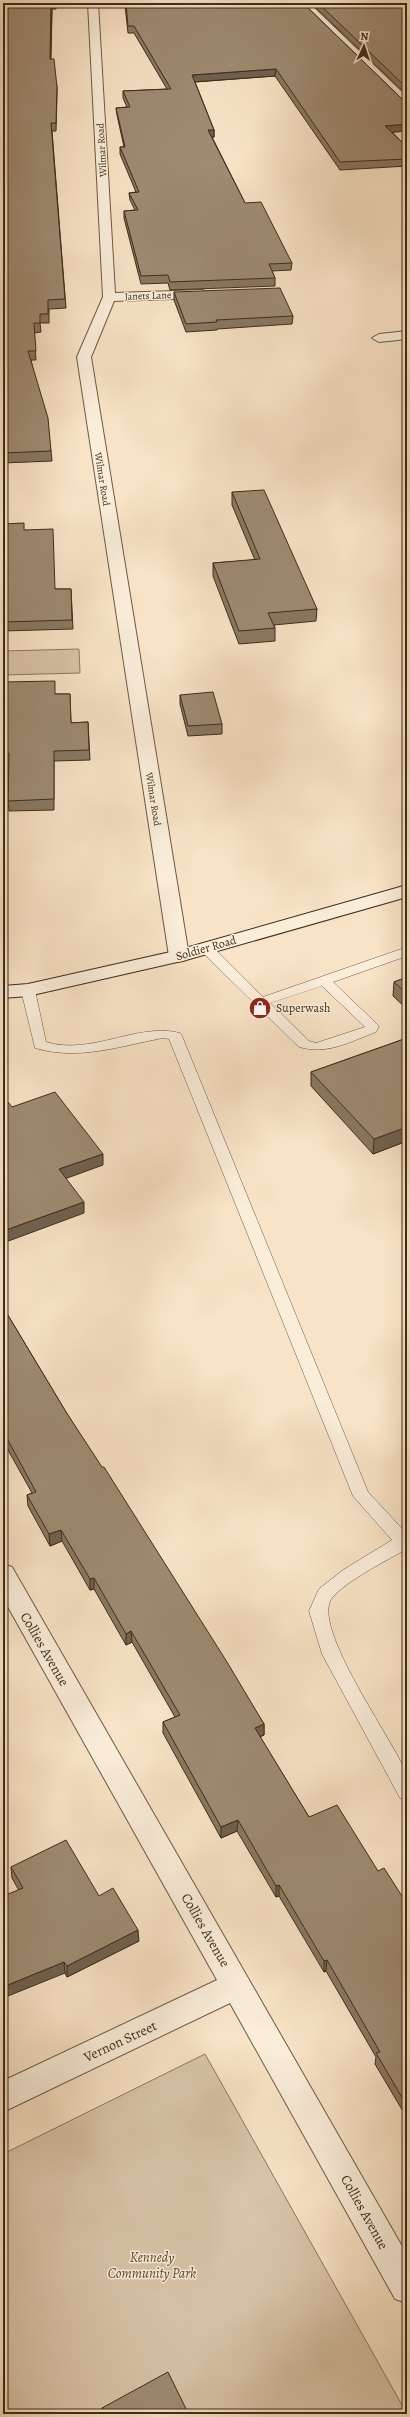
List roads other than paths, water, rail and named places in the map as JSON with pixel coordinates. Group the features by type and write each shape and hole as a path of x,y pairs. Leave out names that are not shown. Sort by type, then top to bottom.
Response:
{"street":[{"name":"Wilmar Road","path":"93,3 109,296 84,357 179,956"},
{"path":"303,3 407,103"},
{"name":"Janets Lane","path":"109,296 219,293"},
{"path":"379,338 407,335"},
{"name":"Soldier Road","path":"3,992 28,990 179,956 405,895"},
{"name":"Collies Avenue","path":"3,1574 407,2287"},
{"name":"Vernon Street","path":"3,2097 237,1985"}],"lane":[{"path":"206,948 304,1044 316,1047 371,1029 372,1026 369,1022 324,980"},
{"path":"261,1002 407,951"},
{"path":"28,990 40,1045 48,1049 79,1050 156,1035 175,1036 361,1496 405,1544 349,1575 325,1594 318,1611 331,1654 407,1792"}],"place":[{"name":"Superwash","path":"260,1008"}],"park label":[{"name":"Kennedy Community Park","path":"152,2266"}]}
